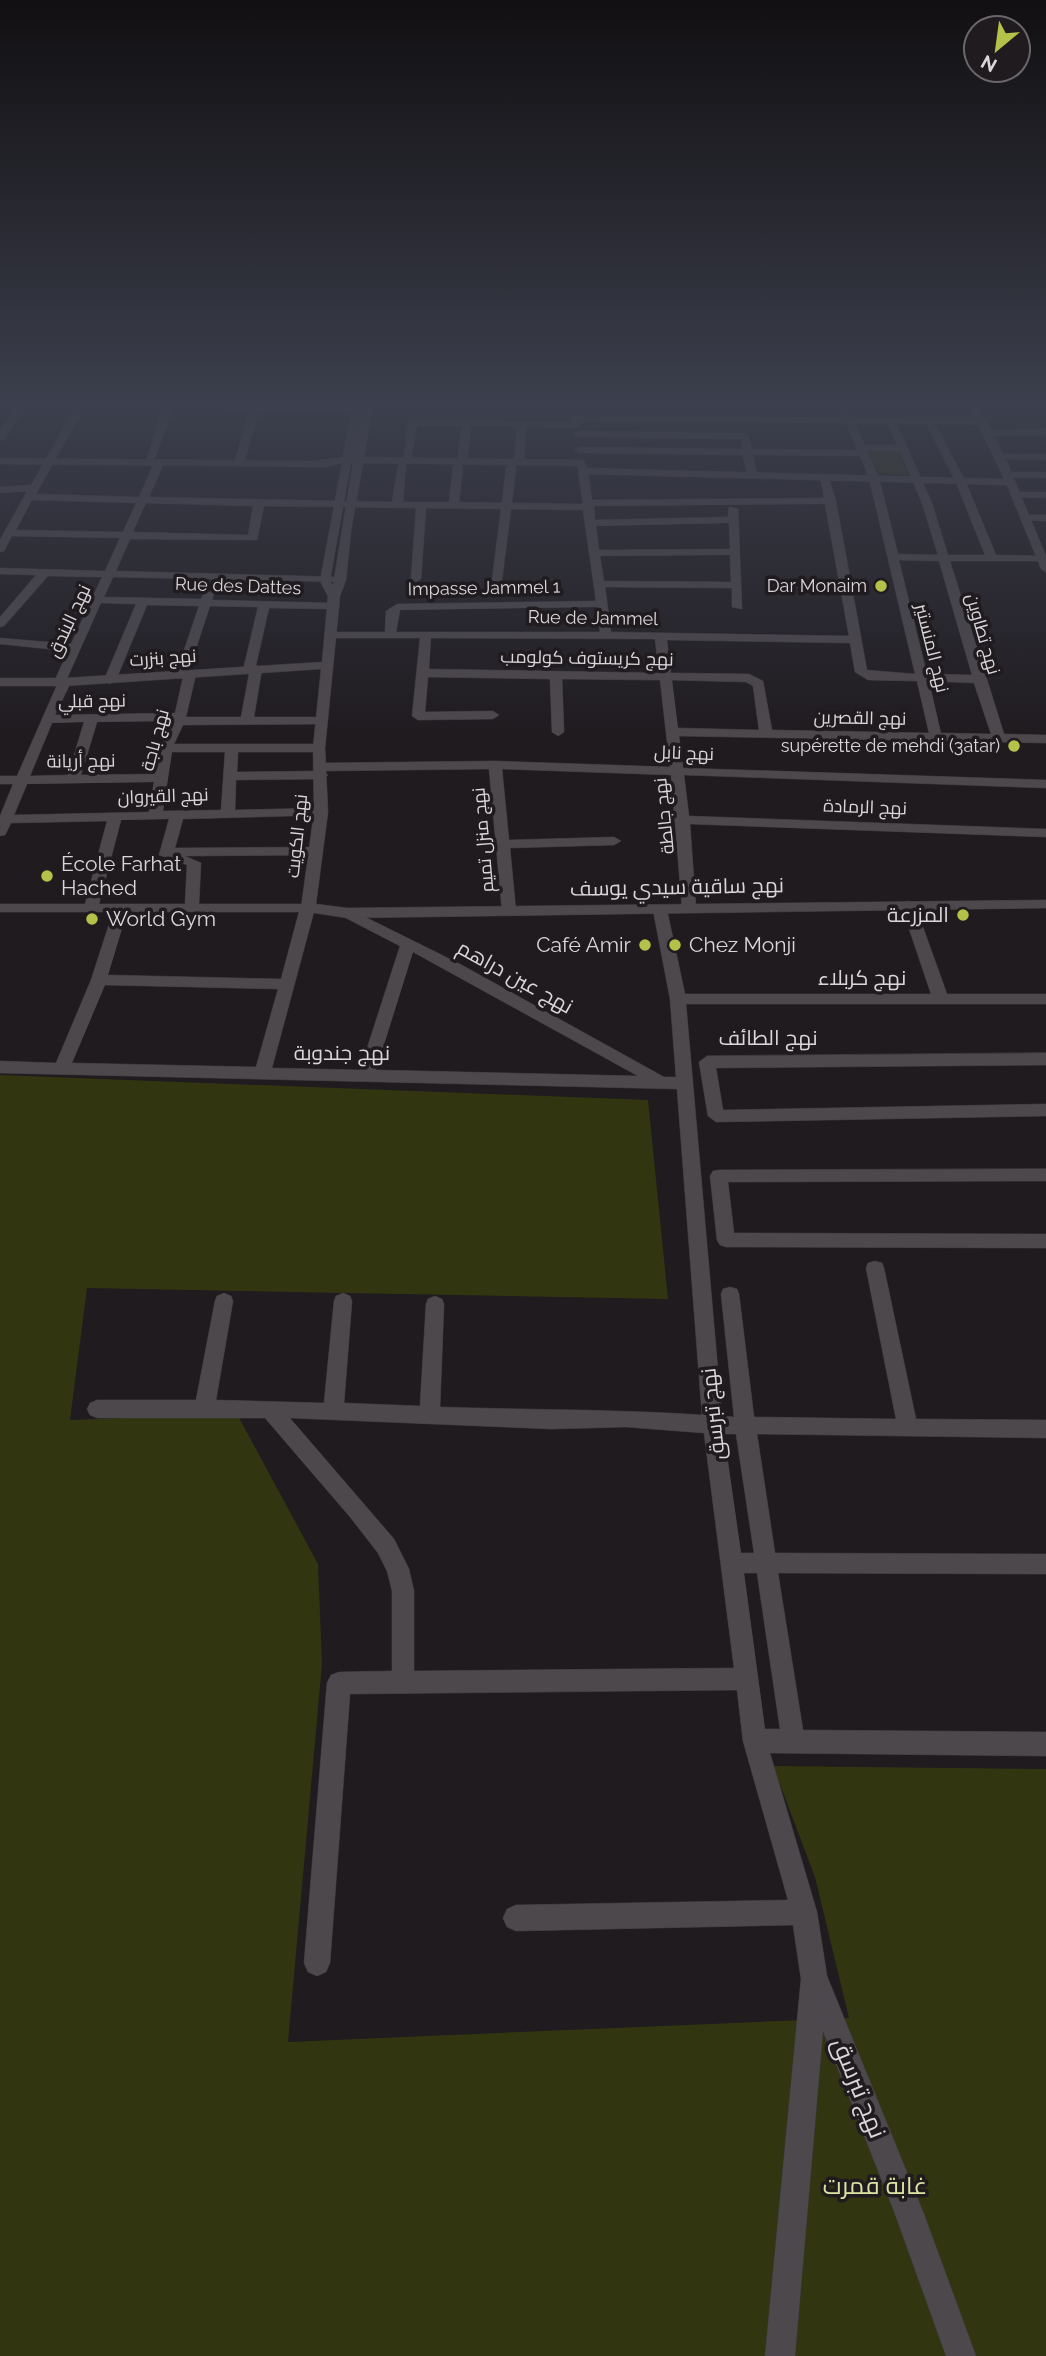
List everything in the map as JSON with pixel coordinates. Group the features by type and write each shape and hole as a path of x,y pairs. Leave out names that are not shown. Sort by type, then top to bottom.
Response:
{"street":[{"path":"0,549 17,518"},
{"name":"نهج البندق","path":"3,826 76,648 135,518"},
{"path":"9,533 253,538 256,518"},
{"path":"334,601 325,580 336,518"},
{"name":"نهج الكويت","path":"262,1074 309,908 321,812 319,748 334,601 341,580 349,518"},
{"path":"416,579 420,518"},
{"path":"497,580 505,518"},
{"path":"591,518 606,635"},
{"path":"834,518 861,672 868,676 976,679"},
{"name":"نهج المنستير","path":"883,518 936,737"},
{"name":"نهج تطاوين","path":"930,518 976,679 999,738"},
{"path":"975,518 992,559"},
{"path":"891,557 992,559 1044,564 1027,518 1046,518"},
{"path":"592,523 732,520 738,607"},
{"path":"595,553 733,552"},
{"path":"0,571 341,580"},
{"path":"0,624 44,573"},
{"name":"نهج باجة","path":"155,816 167,748 179,719 186,674 212,577"},
{"path":"599,584 735,585"},
{"name":"Rue des Dattes","path":"98,600 264,605 334,601"},
{"path":"110,680 143,601"},
{"name":"Impasse Jammel 1","path":"390,635 392,611 397,607 602,604"},
{"path":"253,748 253,670 264,605"},
{"name":"Rue de Jammel","path":"331,635 606,635 855,640"},
{"path":"426,635 418,716 493,715"},
{"name":"نهج جالطة","path":"661,636 683,820 690,908"},
{"path":"0,641 76,648"},
{"name":"نهج بنزرت","path":"0,682 110,680 328,665"},
{"name":"نهج كريستوف كولومب","path":"424,673 749,678 759,684 766,734"},
{"path":"556,675 558,732"},
{"path":"74,779 92,718"},
{"name":"نهج قبلي","path":"47,719 322,721"},
{"name":"نهج القصرين","path":"673,732 1046,739"},
{"path":"167,748 319,748"},
{"path":"228,814 232,748"},
{"name":"نهج نابل","path":"230,776 495,765 1046,784"},
{"name":"نهج منزل تميم","path":"495,765 509,911"},
{"name":"نهج أريانة","path":"0,780 163,778"},
{"name":"نهج القيروان","path":"3,826 115,817 321,812"},
{"path":"177,815 168,852 169,857 189,859 194,863 192,907"},
{"path":"91,908 115,817"},
{"name":"نهج الرمادة","path":"683,820 1046,833"},
{"path":"501,844 614,841"},
{"path":"168,852 316,851"},
{"name":"نهج ساقية سيدي يوسف","path":"0,908 309,908 347,913 1046,904"},
{"path":"908,905 941,999"},
{"path":"62,1067 99,980 121,909"},
{"name":"نهج تبرسق","path":"660,910 678,999 713,1425 755,1741 804,1912 814,1979 877,2130 961,2356"},
{"name":"نهج عين دراهم","path":"347,913 661,1082"},
{"path":"367,1073 408,944"},
{"path":"99,980 289,984"},
{"name":"نهج كربلاء","path":"678,999 1046,999"},
{"name":"نهج الطائف","path":"1046,1059 708,1062 716,1116 1046,1110"},
{"name":"نهج جندوبة","path":"0,1067 262,1074 367,1073 684,1083"},
{"path":"1046,1175 719,1176 726,1240 1046,1241"},
{"path":"876,1268 908,1427"},
{"path":"730,1294 745,1425 793,1740"},
{"path":"204,1409 224,1301"},
{"path":"333,1413 343,1301"},
{"path":"430,1416 435,1304"},
{"path":"97,1409 270,1409 552,1420 626,1418 713,1425 1046,1429"},
{"path":"270,1409 386,1546 398,1569 403,1591 403,1682"},
{"path":"731,1563 1046,1564"},
{"path":"317,1963 339,1683 747,1679"},
{"path":"755,1741 1046,1744"},
{"path":"516,1918 804,1912"},
{"path":"780,2356 814,1979"}],"green space":[{"name":"غابة قمرت","path":"0,1075 648,1100 668,1299 87,1288 70,1420 237,1414 318,1564 322,1664 288,2042 849,2018 815,1877 773,1766 1046,1769 1046,2356 0,2356"}],"place":[{"name":"Dar Monaim","path":"881,586"},
{"name":"supérette de mehdi (3atar)","path":"1014,746"},
{"name":"École Farhat Hached","path":"47,876"},
{"name":"المزرعة","path":"963,915"},
{"name":"World Gym","path":"92,919"},
{"name":"Café Amir","path":"645,945"},
{"name":"Chez Monji","path":"675,945"}]}
